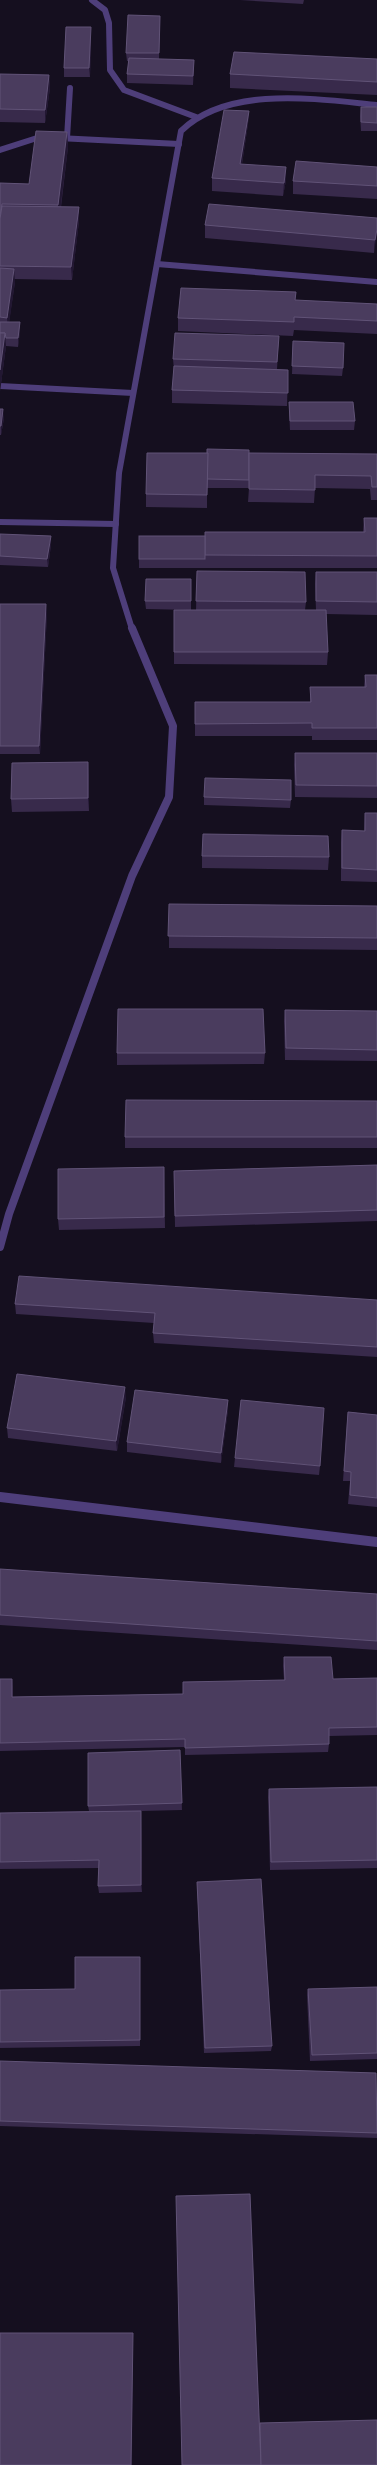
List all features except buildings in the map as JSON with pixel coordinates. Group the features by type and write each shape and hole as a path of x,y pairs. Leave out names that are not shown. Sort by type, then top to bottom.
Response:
{"street":[{"path":"92,0 105,10 109,23 110,70 124,90 196,117"},
{"path":"67,138 70,88"},
{"path":"0,1247 9,1214 132,876 169,797 174,726 138,645 113,568 119,473 181,131 196,117 230,104 294,98 377,105"},
{"path":"0,150 37,138 67,138 179,144"},
{"path":"156,264 377,282"},
{"path":"0,386 133,393"},
{"path":"0,522 116,524"},
{"path":"0,1497 377,1542"}]}
